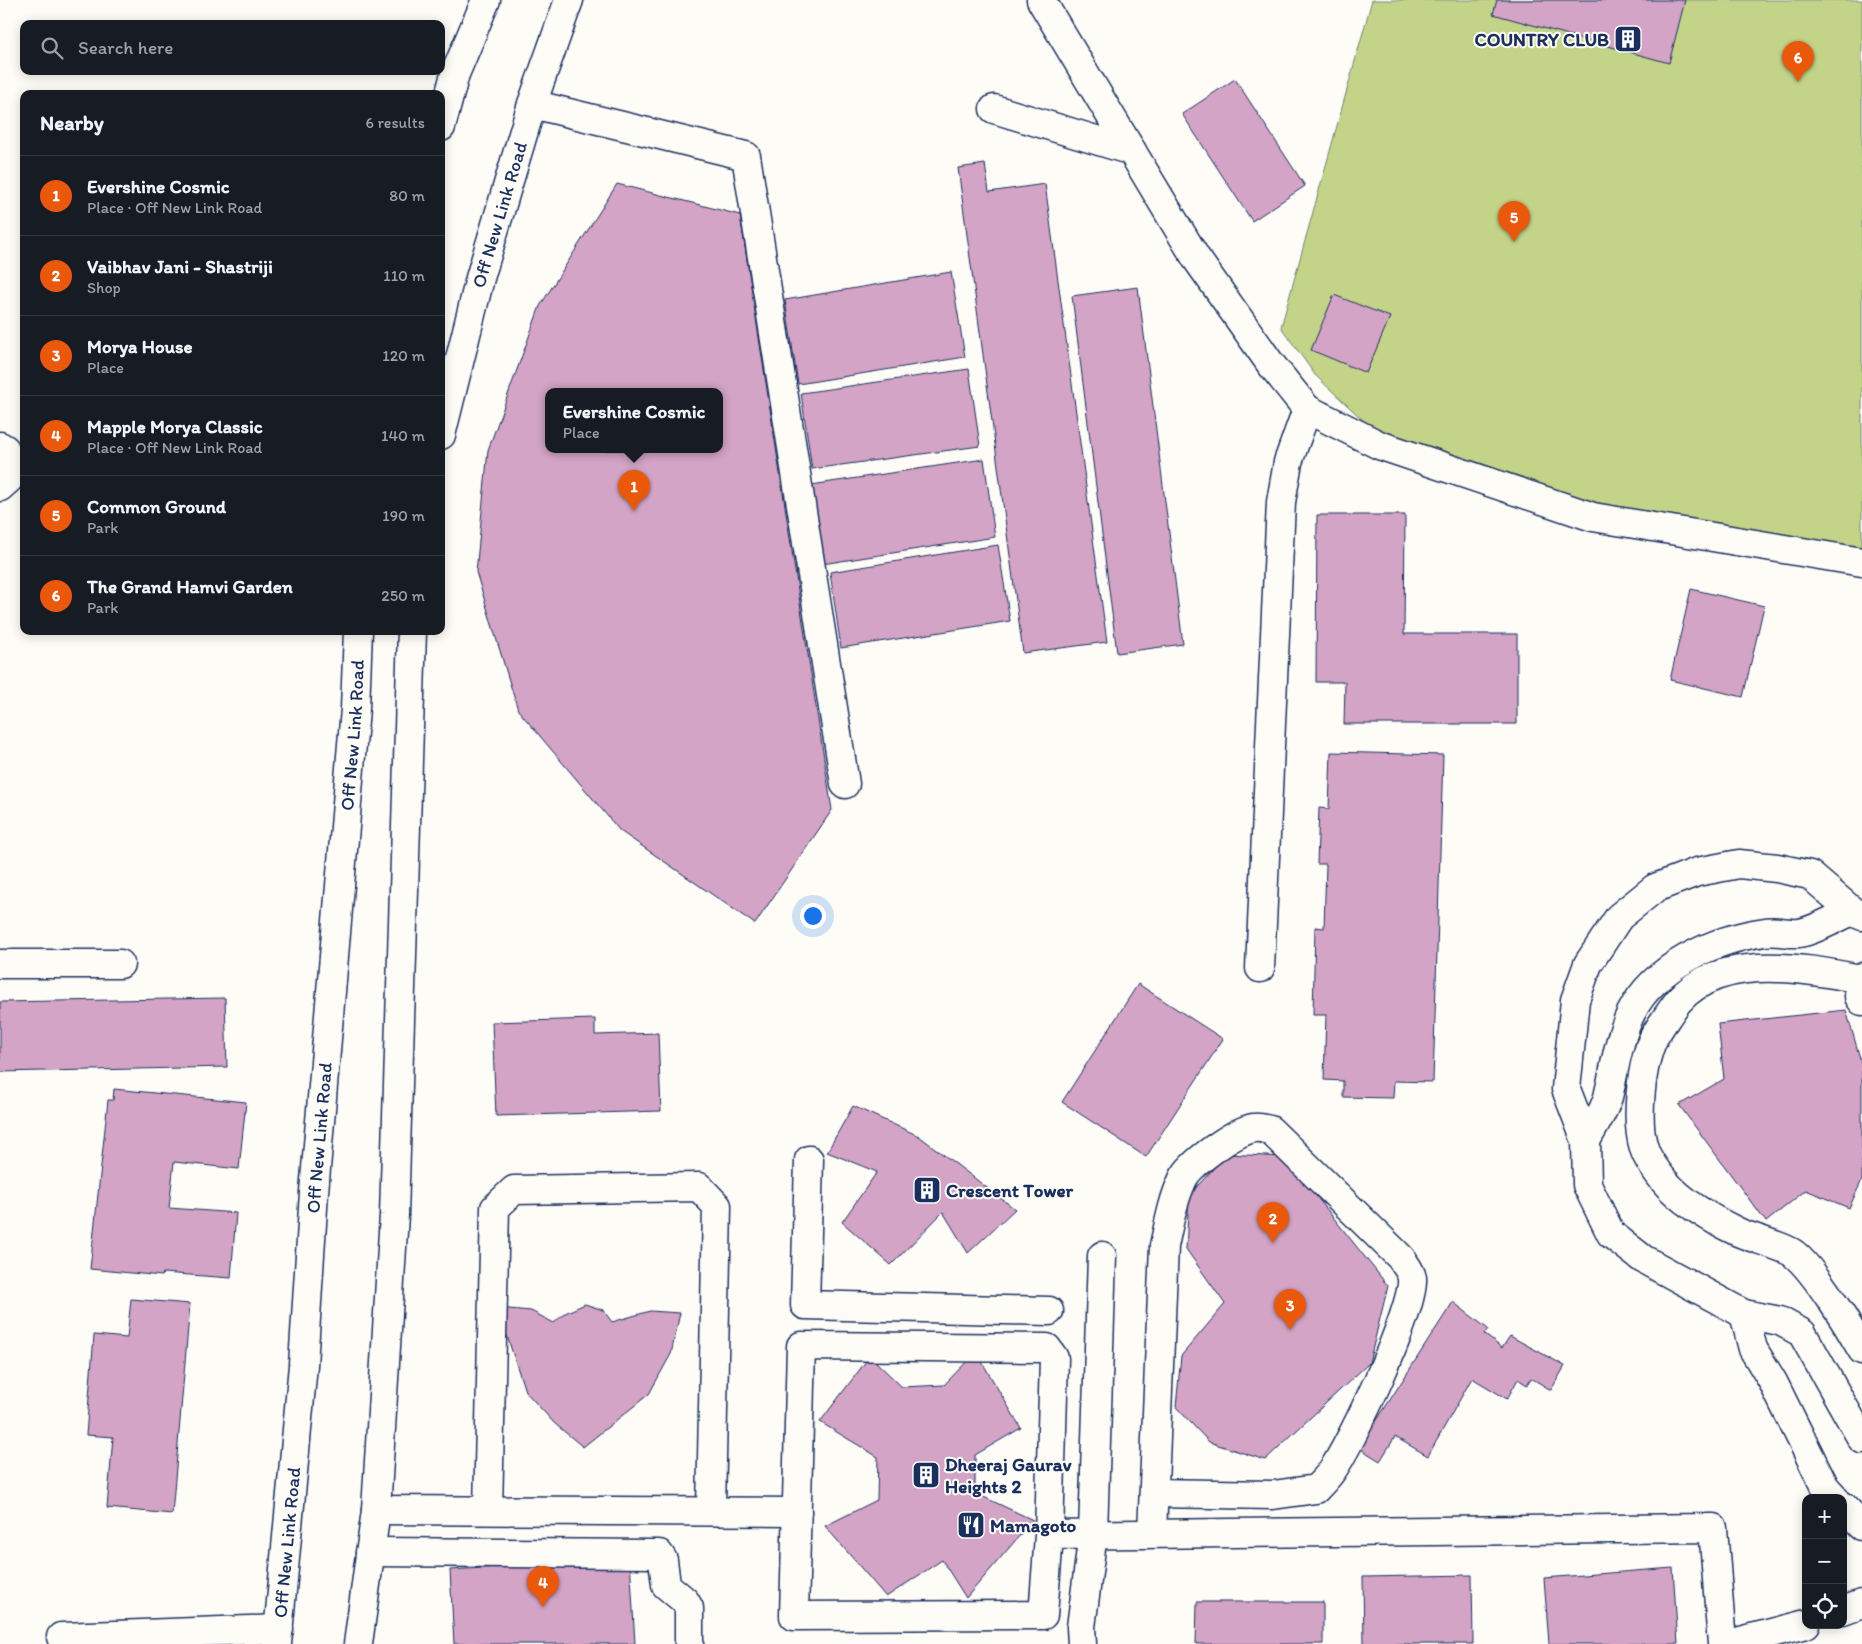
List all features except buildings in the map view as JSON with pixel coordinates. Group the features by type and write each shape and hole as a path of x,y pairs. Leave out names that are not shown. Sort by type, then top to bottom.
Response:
{"street":[{"path":"445,111 454,74 486,0"},
{"name":"Off New Link Road","path":"445,419 480,278 532,104 569,0"},
{"path":"1041,0 1196,258 1270,363 1307,409 1380,445 1594,517 1862,562"},
{"path":"532,104 746,156 845,784"},
{"path":"994,109 1132,151"},
{"path":"1260,968 1281,502 1288,462 1307,409"},
{"path":"0,446 5,449 10,474 9,479 0,486"},
{"name":"Off New Link Road","path":"278,1637 302,1374 314,1192 355,709 358,635"},
{"path":"358,1644 376,1510 394,1215 412,635"},
{"path":"1857,913 1810,875 1778,868 1739,864 1697,872 1655,888 1619,917 1588,964 1575,1000 1571,1023 1566,1090 1586,1141 1588,1185 1611,1234 1643,1260 1744,1314 1780,1321 1802,1333 1862,1439"},
{"path":"1586,1141 1607,1099 1620,1040 1631,1012 1644,991 1666,971 1702,951 1739,937 1767,932 1801,933 1857,913"},
{"path":"0,964 120,964"},
{"path":"1861,986 1780,967 1730,972 1702,982 1678,1000 1654,1038 1644,1068 1640,1092 1644,1149 1665,1183 1681,1199 1738,1232 1794,1253 1816,1280 1862,1350"},
{"path":"1152,1533 1164,1246 1171,1213 1184,1177 1209,1152 1241,1132 1255,1128 1270,1130 1401,1258 1412,1276 1411,1293 1400,1330 1344,1449 1332,1471 1316,1489 1273,1495 1154,1493"},
{"path":"802,1346 1047,1348 1054,1358 1049,1535 1043,1615 794,1616 802,1346 805,1305 808,1160"},
{"path":"488,1510 495,1208 514,1190 699,1187 717,1206 711,1510"},
{"path":"1082,1644 1081,1627 1092,1533 1102,1256"},
{"path":"805,1305 1049,1311"},
{"path":"1744,1314 1753,1349 1773,1382 1825,1487 1832,1494"},
{"path":"376,1510 711,1510 797,1512"},
{"path":"1847,1510 1862,1526"},
{"path":"1049,1535 1092,1533 1713,1528 1722,1644"},
{"path":"370,1552 659,1554 663,1560 666,1585 686,1601 689,1608 688,1644"},
{"path":"1847,1610 1862,1604"},
{"path":"1729,1644 1802,1625"},
{"path":"61,1637 278,1637"}],"green space":[{"path":"1372,0 1862,0 1862,553 1598,508 1381,437 1315,375 1281,327"}],"place":[{"name":"COUNTRY CLUB","path":"1628,39"},
{"name":"The Grand Hamvi Garden","path":"1798,82"},
{"name":"Common Ground","path":"1514,242"},
{"name":"Evershine Cosmic","path":"634,511"},
{"name":"Crescent Tower","path":"927,1190"},
{"name":"Vaibhav Jani - Shastriji","path":"1273,1243"},
{"name":"Morya House","path":"1290,1330"},
{"name":"Dheeraj Gaurav Heights 2","path":"926,1475"},
{"name":"Mamagoto","path":"971,1525"},
{"name":"Mapple Morya Classic","path":"543,1607"}]}
